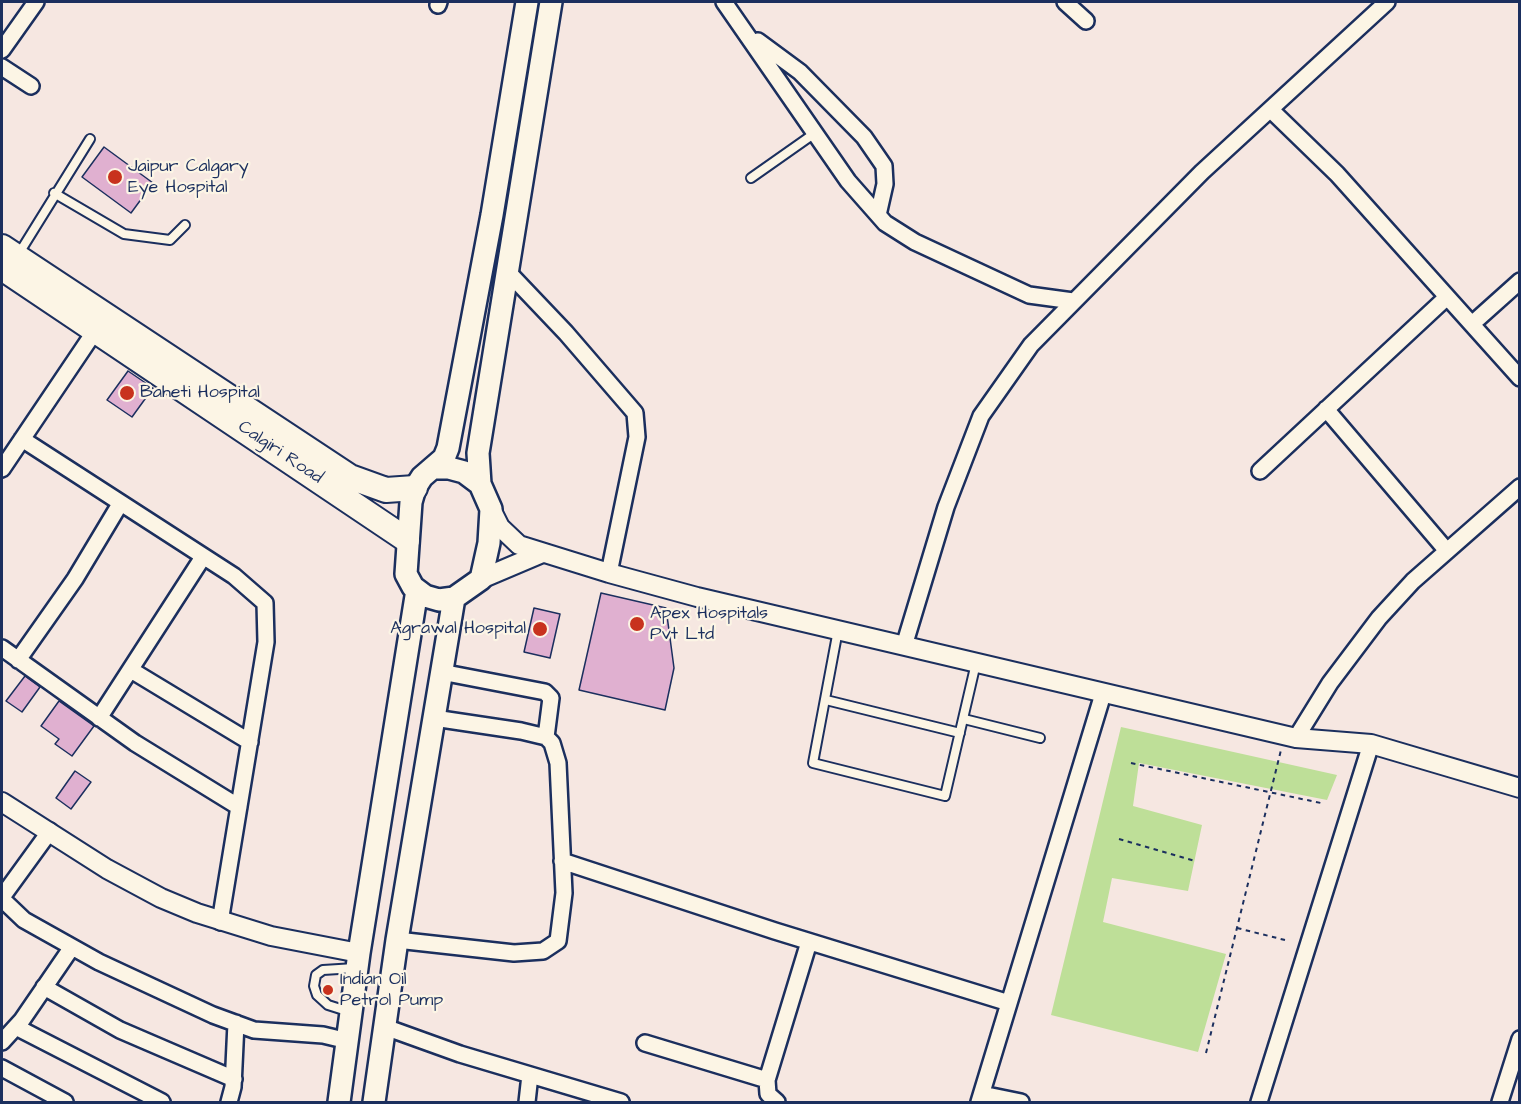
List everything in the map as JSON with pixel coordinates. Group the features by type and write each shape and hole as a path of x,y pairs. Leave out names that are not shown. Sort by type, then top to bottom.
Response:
{"main road":[{"path":"525,2 492,214 448,448 444,458 422,477 415,488 407,540 406,574 424,596 439,600 454,598 481,579 489,543 491,508 480,484 478,453 551,2"},
{"name":"Calgiri Road","path":"7,257 407,540"},
{"name":"Calgiri Road","path":"101,322 350,477 386,490 415,488"},
{"path":"434,468 449,468 464,472 480,484"},
{"path":"339,1102 358,960 417,590"},
{"path":"374,1102 397,940 454,598"}],"street":[{"path":"2,50 36,2"},
{"path":"724,2 848,181 885,223 915,242 1029,295 1073,301"},
{"path":"1065,2 1086,21"},
{"path":"904,646 946,507 981,416 1031,345 1202,172 1387,2"},
{"path":"746,31 800,72 864,137 884,166 885,184 878,215"},
{"path":"2,67 31,86"},
{"path":"1271,110 1336,174 1520,378"},
{"path":"508,272 566,333 635,413 637,436 609,573"},
{"path":"1472,324 1520,281"},
{"path":"1260,471 1447,297"},
{"path":"2,469 101,322"},
{"path":"1326,409 1447,551"},
{"path":"22,439 234,576 265,603 266,642 220,922"},
{"path":"1290,737 1379,618 1413,581 1520,487"},
{"path":"18,660 75,579 120,504"},
{"path":"491,508 500,527 514,540 540,554 609,573 904,646 1290,737 1371,744 1519,786"},
{"path":"481,579 540,554"},
{"path":"99,718 203,557"},
{"path":"2,648 135,743 239,807"},
{"path":"131,670 250,742"},
{"path":"441,672 545,692 551,698 546,737"},
{"path":"1021,1102 981,1098 1103,693"},
{"path":"397,940 514,953 543,951 558,941 564,893 558,763 552,743 546,737 434,718"},
{"path":"1259,1102 1371,744"},
{"path":"2,802 107,869 160,897 220,922 358,960"},
{"path":"50,831 2,898 24,921 110,967 254,1030 323,1035 348,1041"},
{"path":"562,861 809,942 1009,1003"},
{"path":"777,1102 768,1094 767,1080 809,942"},
{"path":"2,1042 16,1027 72,946"},
{"path":"44,987 120,1030 234,1079"},
{"path":"229,1102 234,1079 236,1023"},
{"path":"16,1027 162,1102"},
{"path":"385,1027 460,1054 621,1102"},
{"path":"1500,1102 1520,1039"},
{"path":"645,1043 767,1080"},
{"path":"2,1068 65,1102"},
{"path":"527,1102 530,1075"}],"lane":[{"path":"752,178 815,132"},
{"path":"7,257 90,139"},
{"path":"54,193 124,234 170,240 185,225"},
{"path":"838,630 813,764 945,796 976,663"},
{"path":"826,700 960,733"},
{"path":"964,719 1040,738"},
{"path":"352,1012 328,1005 317,995 314,986 316,975 323,970 358,960"}],"path":[{"path":"1206,1053 1271,791 1290,737"},
{"path":"1131,763 1321,803"},
{"path":"1119,839 1194,861"},
{"path":"1237,928 1285,940"}],"green space":[{"path":"1121,727 1337,775 1327,800 1139,763 1133,806 1202,825 1188,891 1112,878 1103,922 1226,954 1198,1052 1051,1015"}],"building":[{"path":"104,147 153,183 131,213 82,177"},
{"path":"128,371 153,388 132,417 107,400"},
{"path":"601,593 666,608 674,668 665,710 579,690"},
{"path":"534,608 560,614 550,658 524,652"},
{"path":"25,676 40,687 22,712 6,701"},
{"path":"59,701 94,726 72,756 55,744 59,739 41,726"},
{"path":"75,771 91,782 71,809 56,798"}],"place":[{"name":"Jaipur Calgary Eye Hospital","path":"115,177"},
{"name":"Baheti Hospital","path":"127,393"},
{"name":"Apex Hospitals Pvt Ltd","path":"637,624"},
{"name":"Agrawal Hospital","path":"540,629"},
{"name":"Indian Oil Petrol Pump","path":"328,990"}]}
